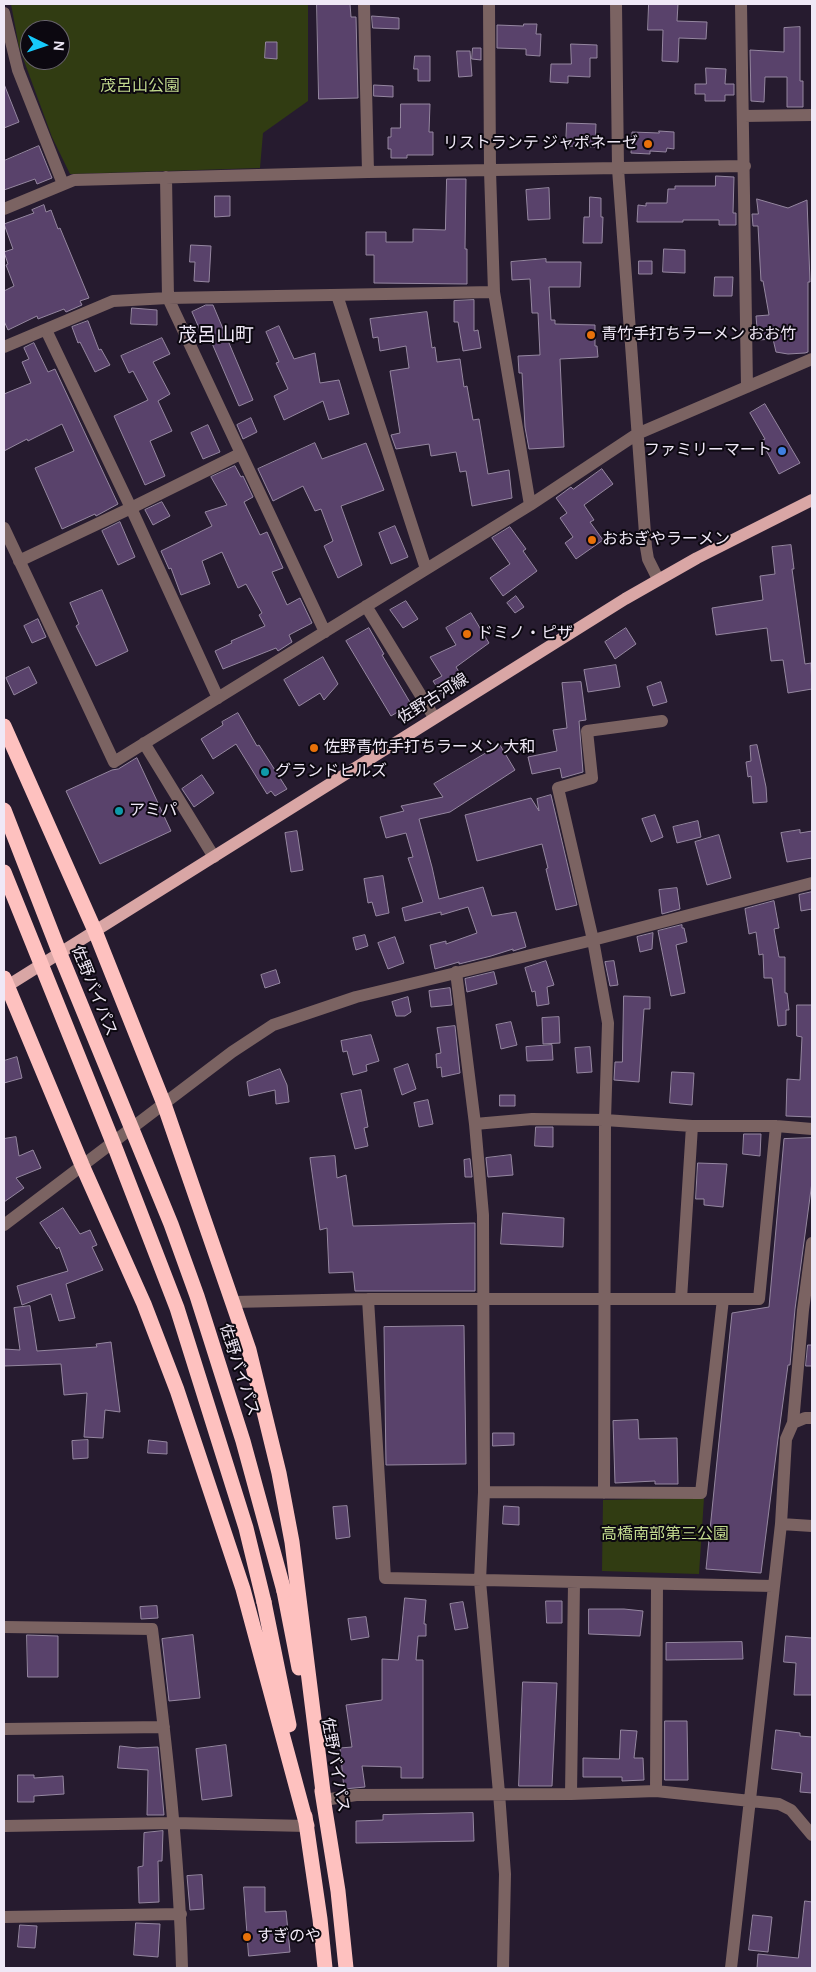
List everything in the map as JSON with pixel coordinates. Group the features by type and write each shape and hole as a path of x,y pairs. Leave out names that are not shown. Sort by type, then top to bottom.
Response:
{"highway":[{"path":"4,726 95,931 164,1104 234,1302 264,1410 292,1542 324,1800"},
{"name":"佐野バイパス","path":"4,810 78,999 171,1224 197,1296 243,1441 284,1591 324,1800 338,1891 346,1968"},
{"path":"4,872 178,1308 246,1528 264,1602 307,1826 325,1968"},
{"path":"5,984 144,1304 177,1390 243,1589 307,1826"}],"main road":[{"name":"佐野古河線","path":"5,984 95,931 434,717 658,579 812,500"}],"street":[{"path":"364,4 368,172"},
{"path":"489,4 490,171 494,292 530,505"},
{"path":"616,4 618,169 637,434 646,547 648,560 658,579"},
{"path":"741,4 747,387"},
{"path":"4,13 18,70 63,184"},
{"path":"743,116 812,116"},
{"path":"4,209 74,180 368,172 744,166"},
{"path":"166,177 168,298 325,632"},
{"path":"4,348 113,301 168,298 494,292"},
{"path":"336,295 426,569"},
{"path":"46,330 131,508 218,698"},
{"path":"4,528 114,762 530,505 637,434 812,359"},
{"path":"19,561 240,454"},
{"path":"366,606 434,717"},
{"path":"604,1493 605,1120 608,1024 593,940 558,788 592,778 587,731 662,721"},
{"path":"144,743 214,857"},
{"path":"4,1225 232,1052 273,1025 356,997 593,940 812,883"},
{"path":"456,972 475,1124 483,1215 484,1492 480,1581 505,1874 503,1968"},
{"path":"475,1124 532,1119 605,1120 692,1126 776,1126 812,1129"},
{"path":"681,1299 692,1126"},
{"path":"234,1302 368,1299 759,1299 776,1126"},
{"path":"731,1968 780,1524 786,1439 793,1423 808,1310 812,1243"},
{"path":"368,1299 385,1578 773,1586"},
{"path":"484,1492 701,1493 723,1299"},
{"path":"793,1423 805,1418 812,1418"},
{"path":"780,1524 812,1526"},
{"path":"572,1794 574,1583"},
{"path":"656,1791 657,1584"},
{"path":"4,1627 152,1628 174,1823 181,1914 182,1968"},
{"path":"4,1729 164,1727"},
{"path":"324,1800 356,1794 572,1794 656,1791 779,1804 791,1810 812,1835"},
{"path":"4,1826 174,1823 307,1826"},
{"path":"4,1916 181,1914"}],"green space":[{"name":"茂呂山公園","path":"11,4 308,4 308,101 263,133 260,168 70,174 52,137 27,70 70,70 70,20 20,20 20,50"},
{"name":"高橋南部第三公園","path":"704,1498 699,1574 602,1571 603,1500"}],"building":[{"path":"317,4 350,4 351,17 356,17 358,98 319,99"},
{"path":"649,4 678,4 677,21 707,22 706,39 679,38 678,62 662,61 663,30 648,30"},
{"path":"372,16 399,18 399,29 373,28"},
{"path":"524,24 537,24 536,34 541,34 540,56 526,55 526,49 497,48 497,25 523,26"},
{"path":"800,27 800,81 803,81 803,107 787,107 787,77 765,77 764,102 751,101 750,50 784,52 784,28"},
{"path":"266,42 277,42 277,59 265,58"},
{"path":"571,44 597,45 597,58 590,58 590,77 568,76 568,83 550,82 551,64 571,64"},
{"path":"473,48 481,48 481,60 472,59"},
{"path":"457,51 470,51 472,76 459,77"},
{"path":"415,56 430,56 430,81 418,81 418,69 414,69"},
{"path":"706,68 726,69 725,84 734,84 734,95 725,95 725,101 705,101 705,94 695,94 695,84 706,84"},
{"path":"4,84 19,122 4,128"},
{"path":"374,85 393,86 393,97 374,96"},
{"path":"401,104 430,104 429,132 433,132 433,155 407,155 407,158 391,158 391,149 388,149 388,137 391,137 391,128 400,128"},
{"path":"567,123 596,124 595,147 566,146"},
{"path":"659,131 674,132 674,149 667,148 666,152 650,151 650,154 631,153 632,132 659,133"},
{"path":"39,146 52,178 37,184 35,179 4,190 4,161"},
{"path":"716,176 734,177 733,213 736,213 736,225 719,225 719,220 637,222 638,205 646,206 646,203 667,203 668,189 675,189 675,186 715,186"},
{"path":"447,179 466,179 465,249 467,249 467,284 374,283 374,255 366,255 366,232 386,232 386,242 413,242 413,229 445,230"},
{"path":"549,188 550,219 528,220 526,190"},
{"path":"215,196 230,196 230,216 215,217"},
{"path":"590,197 601,198 601,217 603,217 602,243 583,243 584,217 589,217"},
{"path":"757,199 788,208 807,200 810,282 808,282 808,352 805,353 788,354 776,352 773,339 758,340 756,316 769,315 763,281 761,281 758,226 753,226 752,214 758,214"},
{"path":"44,205 46,212 51,210 58,229 60,228 89,298 80,301 82,305 66,312 64,309 38,319 37,316 8,330 4,321 4,291 14,286 6,265 8,264 4,252 13,249 4,224 34,213 32,210"},
{"path":"191,245 211,246 209,282 194,281 195,262 190,262"},
{"path":"664,249 685,250 685,273 663,272"},
{"path":"546,259 546,262 581,262 580,287 549,287 551,320 555,320 555,324 595,325 595,346 597,346 598,357 560,359 564,447 529,449 525,427 522,373 519,373 518,356 540,355 538,313 532,313 530,279 512,280 511,262"},
{"path":"639,261 652,261 652,274 639,274"},
{"path":"715,277 733,277 732,296 714,296"},
{"path":"474,300 474,331 478,330 481,348 463,351 458,322 454,322 454,301"},
{"path":"206,305 213,305 253,400 239,406 208,334 203,337 192,312"},
{"path":"132,308 157,310 157,325 131,324"},
{"path":"427,312 432,348 435,347 437,362 460,359 464,387 467,386 473,420 479,419 488,474 509,470 512,498 472,506 466,471 460,472 456,452 431,456 429,444 396,449 391,435 400,433 390,371 409,368 406,346 380,351 378,337 373,338 370,319"},
{"path":"88,321 99,350 101,349 110,365 95,372 80,342 78,343 72,327"},
{"path":"279,326 294,359 315,353 320,383 339,380 349,414 329,420 323,401 284,420 274,396 288,389 276,363 279,362 266,332"},
{"path":"162,338 170,354 153,362 170,394 158,401 172,431 150,441 165,476 145,485 114,416 148,400 133,371 129,373 121,356"},
{"path":"34,343 48,372 55,369 118,504 96,516 95,514 62,529 35,468 74,451 62,424 4,451 4,394 31,383 22,362 29,359 24,348"},
{"path":"765,404 800,463 779,474 761,441 765,439 750,413"},
{"path":"251,418 257,432 243,439 237,425"},
{"path":"208,425 220,452 203,459 191,433"},
{"path":"315,443 322,459 366,443 384,490 341,506 362,565 338,578 324,546 333,541 321,509 315,511 303,486 273,501 258,469"},
{"path":"235,466 241,477 243,476 253,497 244,502 260,535 267,532 283,568 272,572 287,605 300,598 312,623 289,635 292,642 278,651 276,648 223,669 215,651 232,643 231,641 265,626 259,615 262,613 246,584 238,588 222,552 202,561 210,584 181,595 171,568 169,569 161,551 212,526 205,512 227,505 211,477"},
{"path":"602,469 613,484 584,505 594,520 590,522 603,540 576,559 565,543 573,537 560,518 567,513 556,498"},
{"path":"162,502 170,516 153,525 145,510"},
{"path":"120,522 135,557 118,565 102,531"},
{"path":"395,526 408,557 391,564 379,533"},
{"path":"510,527 526,549 523,551 537,571 503,596 490,578 510,564 492,538"},
{"path":"791,545 794,569 792,569 805,664 811,663 812,689 788,693 783,660 771,661 767,628 716,635 712,608 763,600 760,576 775,574 772,547"},
{"path":"102,590 128,651 96,666 76,626 79,624 70,603"},
{"path":"516,596 524,607 515,613 507,603"},
{"path":"406,601 418,619 403,628 390,610"},
{"path":"471,613 489,643 456,667 463,678 442,695 433,681 442,676 430,657 456,645 446,628"},
{"path":"38,619 46,637 32,643 24,626"},
{"path":"369,628 384,654 382,655 411,704 391,716 346,641"},
{"path":"626,628 636,644 615,659 605,642"},
{"path":"323,657 338,684 324,700 320,693 299,706 284,680"},
{"path":"616,665 620,687 588,692 584,670"},
{"path":"29,667 37,683 14,695 6,678"},
{"path":"581,682 586,720 579,721 583,772 562,778 560,768 532,774 528,757 557,751 553,730 567,728 562,683"},
{"path":"661,682 667,702 653,706 647,687"},
{"path":"238,713 257,746 259,745 287,789 275,796 271,791 267,794 236,744 213,759 201,739 223,725 222,722"},
{"path":"500,745 515,770 450,812 419,819 439,899 483,887 492,916 516,912 526,947 435,969 430,945 446,941 446,944 477,933 468,907 441,915 441,912 405,921 402,908 423,902 408,858 413,857 406,833 386,838 380,817 404,811 401,806 443,797 434,784"},
{"path":"757,745 766,787 767,802 753,803 751,776 748,777 746,762 751,761 750,746"},
{"name":"アミパ","path":"137,758 171,831 100,864 66,791 118,769"},
{"path":"202,775 214,793 194,807 182,789"},
{"path":"551,795 577,905 556,910 542,844 477,861 465,815 531,798 539,811 537,799"},
{"path":"655,815 663,837 651,842 642,819"},
{"path":"698,821 701,837 677,843 673,827"},
{"path":"800,830 800,833 812,831 812,858 787,862 781,833"},
{"path":"297,831 303,870 291,872 285,833"},
{"path":"719,835 731,878 707,885 695,842"},
{"path":"383,876 389,913 376,916 372,902 368,903 364,879"},
{"path":"677,888 680,909 662,914 659,890"},
{"path":"812,892 812,909 801,911 799,895"},
{"path":"774,901 779,928 774,929 779,957 785,957 785,993 787,993 789,1010 786,1010 786,1025 778,1026 772,978 764,978 763,954 759,955 756,932 749,934 745,909"},
{"path":"682,925 687,942 676,945 685,993 671,996 658,931"},
{"path":"653,933 652,949 640,952 637,937"},
{"path":"365,935 368,946 356,950 353,938"},
{"path":"395,937 404,963 388,969 378,943"},
{"path":"546,961 554,985 547,987 549,1004 537,1006 535,991 532,992 525,968"},
{"path":"614,961 618,985 610,986 605,962"},
{"path":"276,970 280,983 265,988 261,975"},
{"path":"494,972 497,984 467,992 465,979"},
{"path":"450,988 452,1005 431,1007 429,991"},
{"path":"624,996 650,997 650,1009 644,1009 639,1082 614,1080 615,1062 622,1062"},
{"path":"408,997 411,1012 405,1016 396,1016 392,1002"},
{"path":"797,1005 812,1005 812,1117 786,1116 787,1079 800,1080 802,1037 797,1036"},
{"path":"559,1017 560,1043 543,1044 542,1018"},
{"path":"511,1022 517,1045 501,1049 496,1025"},
{"path":"455,1026 460,1073 442,1077 441,1067 437,1068 436,1054 441,1053 437,1028"},
{"path":"371,1035 379,1061 366,1065 367,1071 353,1075 347,1051 343,1052 341,1041"},
{"path":"552,1045 553,1060 527,1061 526,1047"},
{"path":"590,1047 592,1072 577,1073 575,1048"},
{"path":"17,1057 22,1078 4,1083 4,1061"},
{"path":"408,1064 416,1089 402,1095 394,1069"},
{"path":"280,1069 287,1085 289,1102 276,1104 275,1090 249,1096 247,1082"},
{"path":"672,1072 694,1073 692,1105 670,1103"},
{"path":"361,1090 368,1127 364,1128 368,1146 355,1149 341,1094"},
{"path":"500,1095 515,1095 515,1106 500,1106"},
{"path":"428,1100 433,1124 419,1127 414,1103"},
{"path":"536,1127 553,1127 553,1147 535,1146"},
{"path":"744,1134 761,1134 760,1156 743,1154"},
{"path":"16,1137 19,1156 33,1150 41,1168 16,1178 24,1188 4,1202 4,1139"},
{"path":"812,1138 812,1182 795,1309 790,1365 788,1365 761,1573 706,1569 732,1313 769,1307 784,1139"},
{"path":"511,1155 513,1175 488,1177 486,1158"},
{"path":"335,1156 337,1178 346,1175 353,1226 475,1223 475,1291 355,1291 353,1272 329,1273 327,1228 320,1230 310,1158"},
{"path":"470,1159 472,1177 465,1177 464,1160"},
{"path":"698,1163 727,1164 723,1207 704,1205 704,1199 696,1199"},
{"path":"63,1208 80,1234 90,1230 97,1245 92,1247 103,1270 66,1284 75,1318 59,1321 51,1294 22,1305 17,1286 68,1271 59,1247 57,1249 40,1223"},
{"path":"503,1213 564,1218 563,1247 501,1244"},
{"path":"30,1306 37,1351 97,1347 96,1344 111,1342 120,1412 105,1410 103,1438 84,1437 87,1393 64,1395 61,1364 4,1366 4,1349 20,1350 14,1308"},
{"path":"464,1326 466,1464 386,1465 384,1327"},
{"path":"808,1345 812,1345 812,1366 806,1366"},
{"path":"638,1420 639,1439 677,1438 678,1484 655,1484 655,1481 615,1483 613,1421"},
{"path":"493,1433 514,1433 514,1445 493,1446"},
{"path":"88,1440 88,1458 73,1459 72,1441"},
{"path":"149,1440 167,1442 167,1454 148,1453"},
{"path":"347,1506 350,1537 336,1539 333,1507"},
{"path":"504,1506 519,1507 519,1525 503,1524"},
{"path":"405,1598 426,1600 424,1624 426,1624 426,1636 418,1636 416,1660 423,1660 423,1778 401,1778 401,1767 362,1766 365,1787 344,1789 340,1748 352,1747 346,1705 382,1700 382,1659 398,1660"},
{"path":"546,1601 562,1601 562,1623 547,1623"},
{"path":"463,1602 468,1628 455,1630 450,1604"},
{"path":"157,1606 158,1618 141,1619 140,1607"},
{"path":"589,1609 643,1611 640,1636 589,1634"},
{"path":"366,1617 369,1637 351,1640 348,1619"},
{"path":"27,1635 58,1636 58,1677 28,1677"},
{"path":"193,1635 200,1698 169,1701 162,1639"},
{"path":"786,1636 812,1638 812,1695 794,1695 796,1663 784,1662"},
{"path":"742,1642 743,1659 666,1660 666,1643"},
{"path":"523,1682 557,1683 552,1786 519,1786"},
{"path":"665,1721 687,1721 688,1780 665,1780"},
{"path":"621,1730 637,1731 634,1758 643,1758 644,1780 622,1781 622,1777 583,1777 583,1758 619,1759"},
{"path":"776,1730 800,1733 800,1736 812,1737 812,1793 800,1792 802,1773 772,1769"},
{"path":"226,1745 232,1796 202,1800 196,1749"},
{"path":"120,1746 137,1748 158,1747 164,1815 147,1815 148,1770 118,1768"},
{"path":"18,1775 34,1775 34,1778 63,1776 64,1794 34,1796 34,1802 18,1802"},
{"path":"473,1813 474,1841 356,1843 356,1821 383,1820 383,1815"},
{"path":"163,1831 162,1861 158,1861 159,1902 139,1903 138,1867 143,1866 144,1833"},
{"path":"202,1875 204,1909 190,1910 187,1876"},
{"path":"244,1887 265,1887 265,1912 286,1911 290,1952 249,1956"},
{"path":"805,1901 812,1902 812,1968 757,1968 758,1954 798,1958"},
{"path":"753,1915 772,1917 768,1952 749,1950"},
{"path":"136,1923 160,1924 158,1957 134,1955"},
{"path":"20,1925 37,1926 35,1948 18,1947"}],"place":[{"name":"リストランテ ジャポネーゼ","path":"648,144"},
{"name":"青竹手打ちラーメン おお竹","path":"591,335"},
{"name":"ファミリーマート","path":"782,451"},
{"name":"おおぎやラーメン","path":"592,540"},
{"name":"ドミノ・ピザ","path":"467,634"},
{"name":"佐野青竹手打ちラーメン 大和","path":"314,748"},
{"name":"グランドヒルズ","path":"265,772"},
{"name":"アミパ","path":"119,811"},
{"name":"すぎのや","path":"247,1937"}],"district":[{"name":"茂呂山町","path":"216,336"}]}
